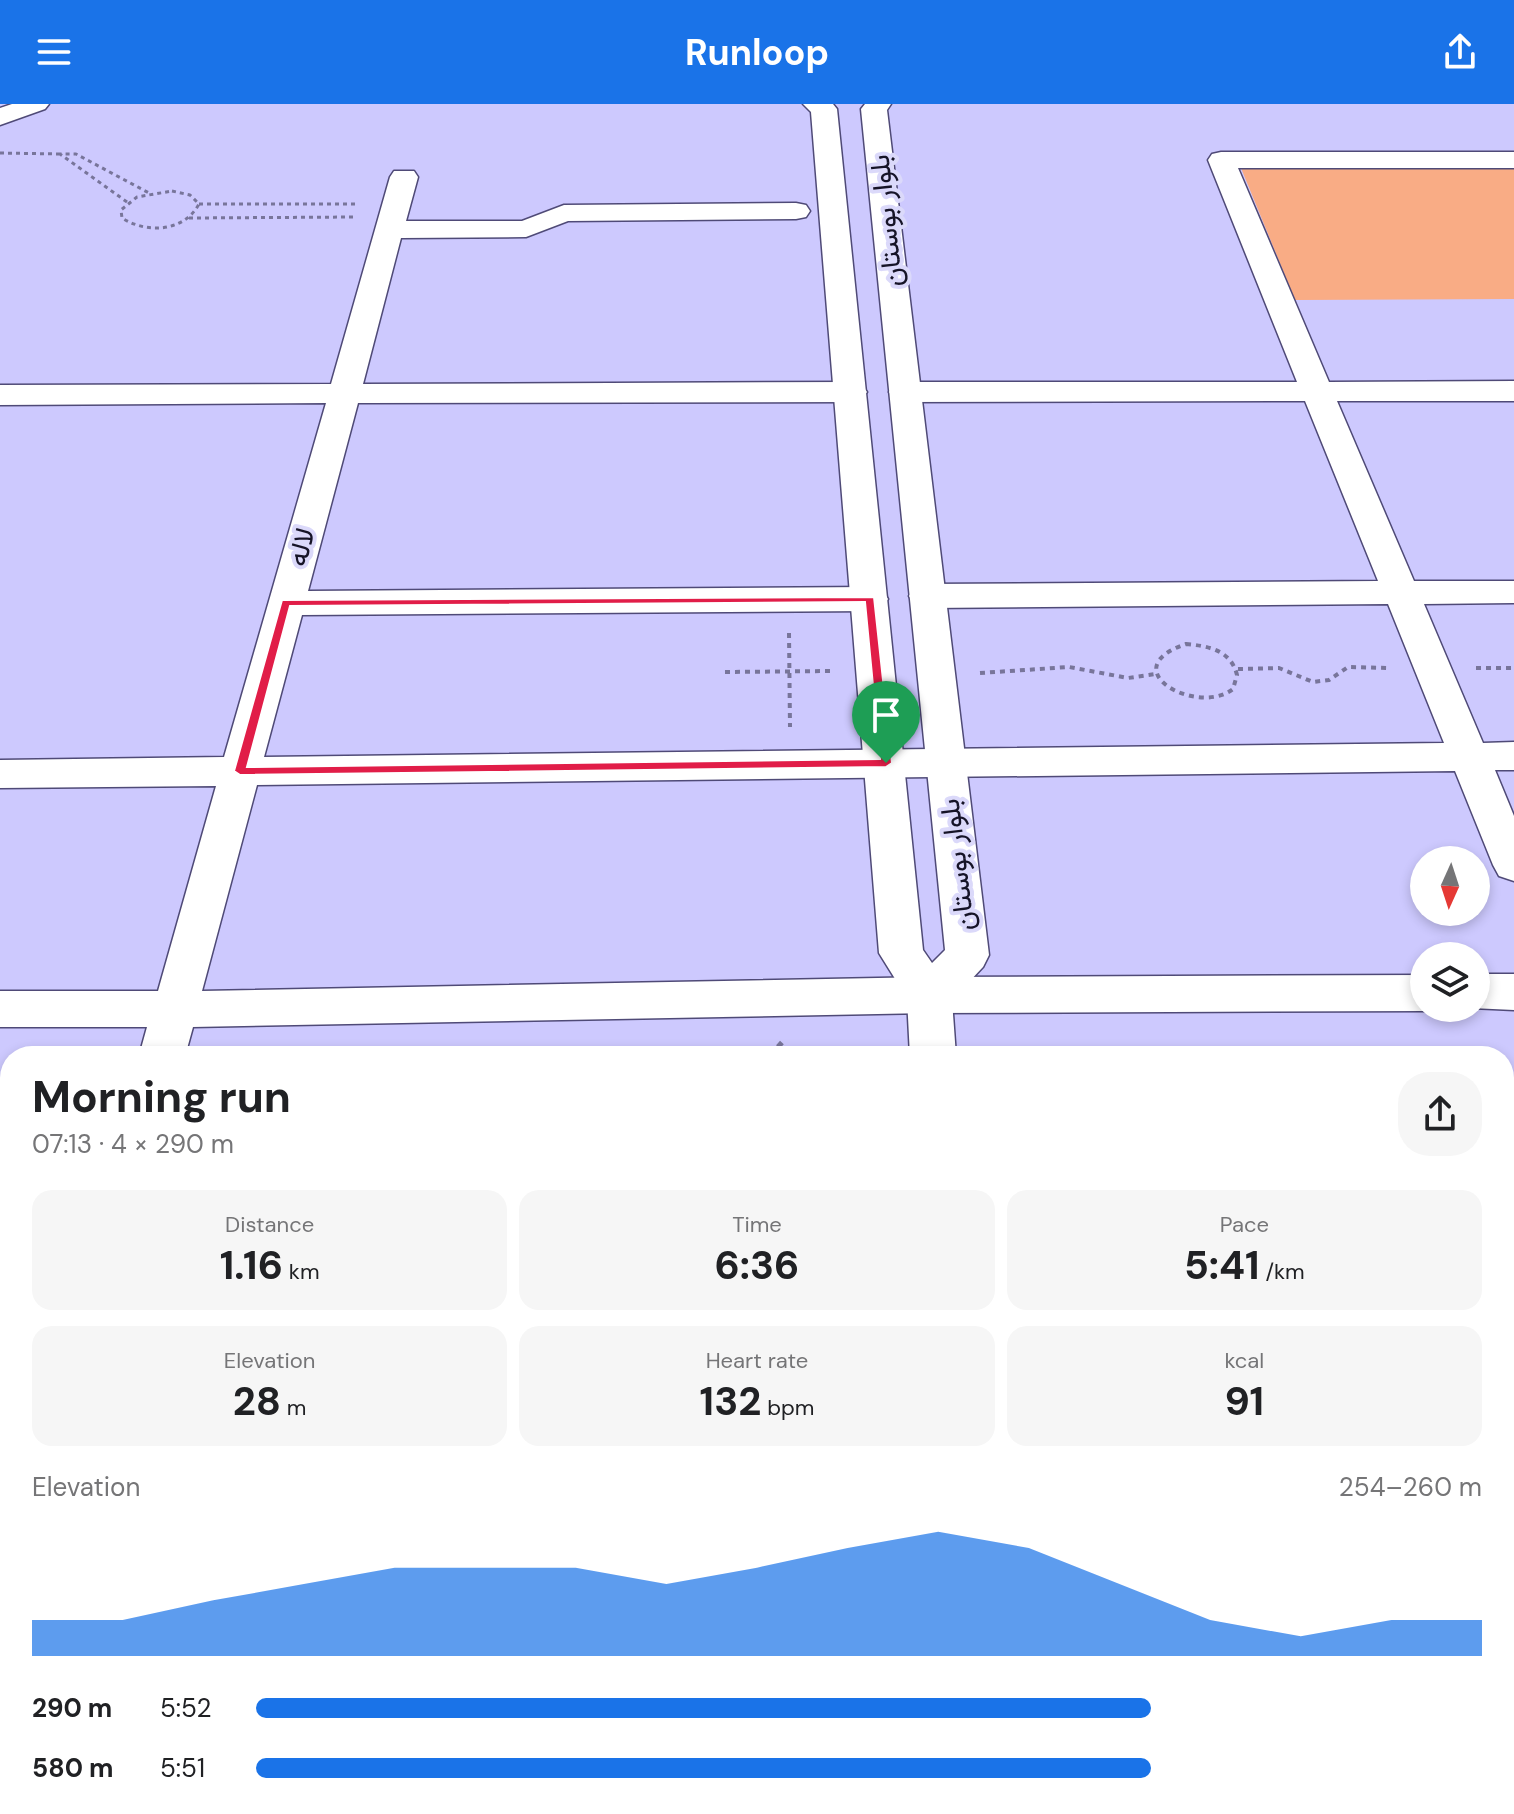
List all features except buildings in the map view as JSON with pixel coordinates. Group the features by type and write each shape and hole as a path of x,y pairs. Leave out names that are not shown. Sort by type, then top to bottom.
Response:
{"street":[{"path":"0,117 36,104"},
{"name":"بلوار بوستان","path":"816,104 824,109 901,953 929,995 967,955 874,109 878,104"},
{"path":"1514,160 1221,160 1514,865"},
{"path":"395,207 526,229 564,213 796,211"},
{"name":"لاله","path":"165,1046 395,207"},
{"path":"905,392 1514,391"},
{"path":"0,395 851,392"},
{"path":"927,596 1514,592"},
{"path":"286,603 870,599"},
{"path":"0,774 1514,756"},
{"path":"1490,992 1514,992"},
{"path":"0,1009 175,1009 929,995 1410,993"},
{"path":"929,995 932,1046"}],"path":[{"path":"0,153 76,154 149,193"},
{"path":"60,154 127,202"},
{"path":"172,191 190,195 199,204 395,207 189,218 159,227 129,224 122,218 121,210 127,202 149,193 172,191"},
{"path":"189,218 199,204"},
{"path":"789,599 791,764"},
{"path":"1186,644 1218,650 1238,669 1239,679 1234,689 1223,696 1208,699 1175,693 1156,674 1155,663 1160,654 1186,644"},
{"path":"1238,669 1279,668 1313,682 1329,680 1348,667 1514,668"},
{"path":"935,672 989,673 1084,668 1126,679 1144,679 1156,674"},
{"path":"725,672 877,670"}],"shaded area":[{"path":"1514,167 1514,299 1295,300 1241,168"}],"route":[{"path":"870,599 886,763 791,764 240,771 286,603 870,599"}]}
